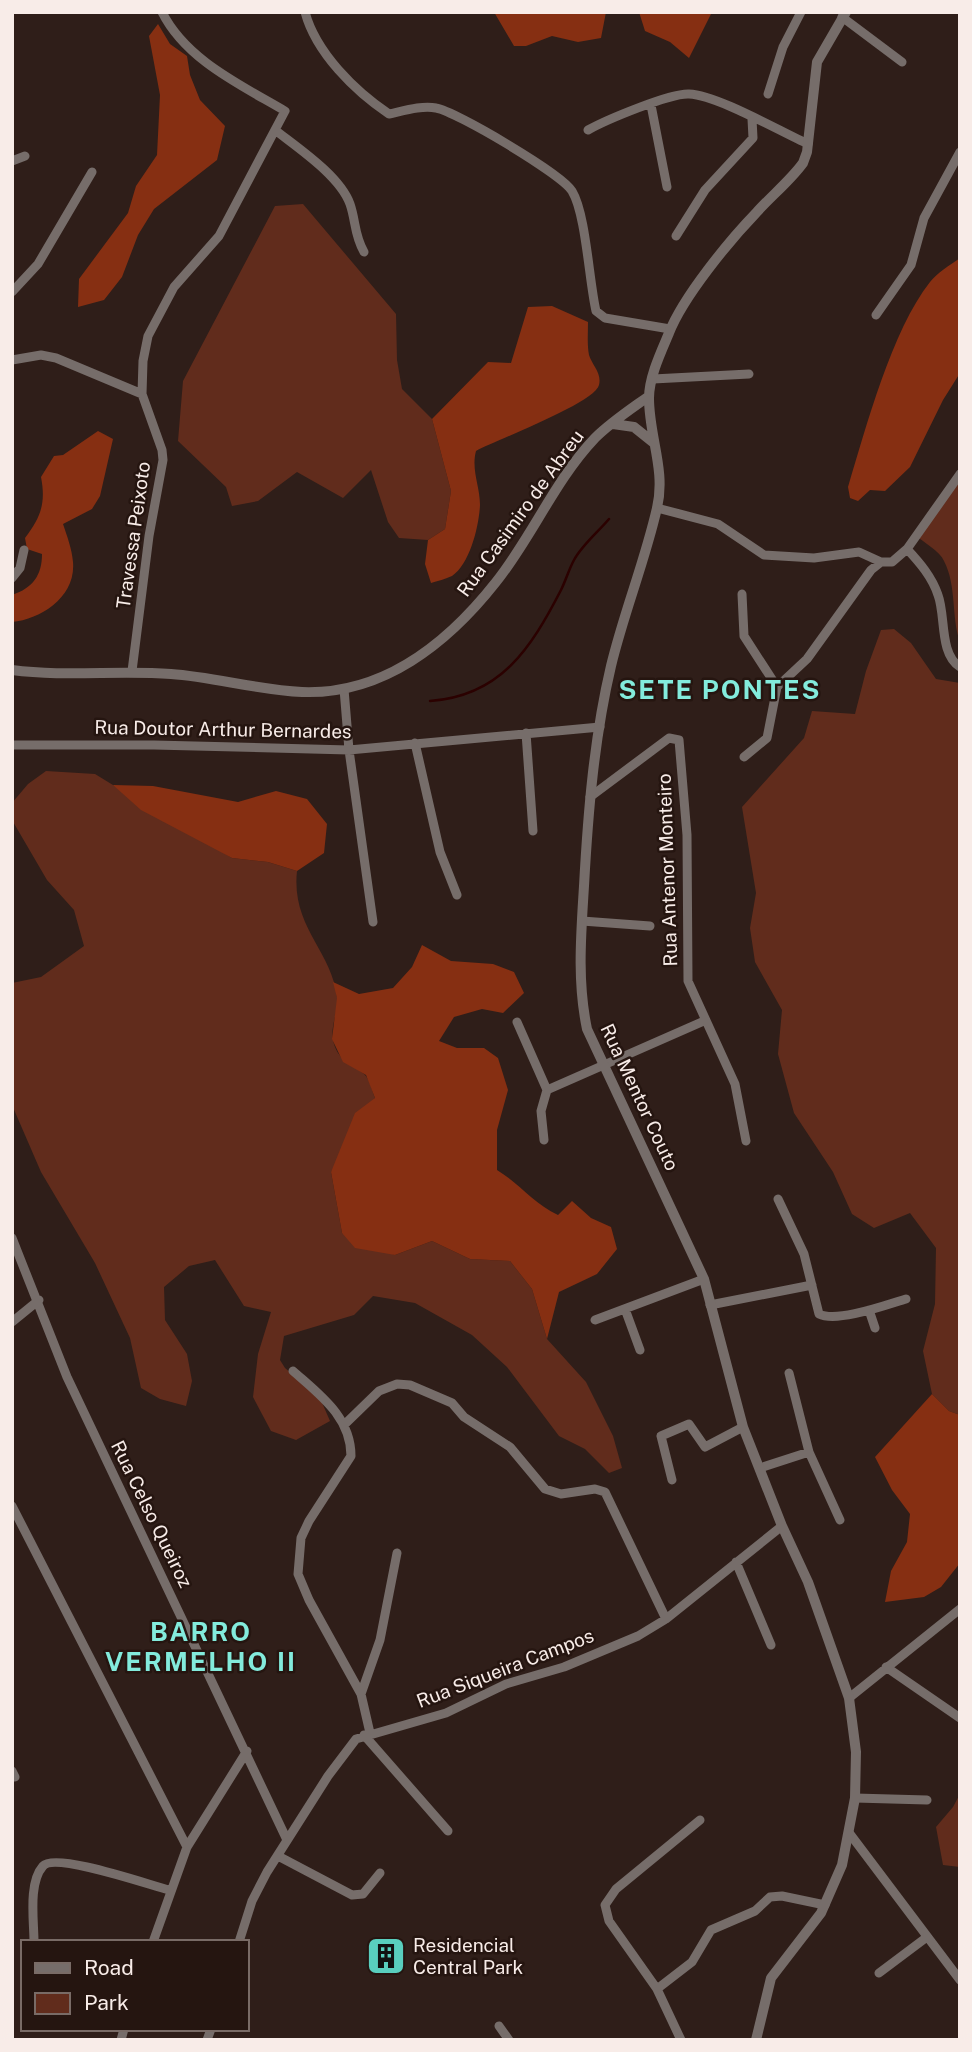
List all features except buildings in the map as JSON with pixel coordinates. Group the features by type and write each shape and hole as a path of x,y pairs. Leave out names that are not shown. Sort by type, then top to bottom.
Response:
{"street":[{"name":"Travessa Peixoto","path":"132,671 149,536 163,460 142,394 143,361 148,336 174,287 219,236 285,111 211,67 170,29 162,12"},
{"path":"305,12 308,23 333,64 372,102 389,114 440,108 545,167 564,182 573,192 578,208 596,311 605,318 670,329"},
{"path":"768,94 783,47 800,12"},
{"path":"844,15 902,62"},
{"name":"Rua Mentor Couto","path":"756,2040 771,1978 825,1905 842,1865 855,1798 856,1752 849,1698 808,1582 782,1526 743,1427 704,1279 587,1029 581,999 582,921 590,797 600,727 611,667 657,508 662,475 654,443 649,396 653,379 670,329 703,278 746,223 797,171 808,144 817,62 844,15"},
{"path":"588,130 669,95 690,93 714,100 808,144"},
{"path":"651,105 667,187"},
{"path":"676,236 705,190 753,138 752,119"},
{"path":"275,130 318,163 345,195 350,203 354,232 364,251"},
{"path":"876,315 911,265 924,218 960,152"},
{"path":"12,161 24,156"},
{"path":"12,292 38,264 92,172"},
{"path":"12,360 41,355 56,358 142,394"},
{"path":"653,379 749,374"},
{"name":"Rua Casimiro de Abreu","path":"12,670 132,671 188,675 299,692 344,689 390,676 442,639 478,605 520,548 576,461 613,424 649,396"},
{"path":"613,424 634,427 654,443"},
{"path":"657,508 718,524 764,555 814,558 859,552 881,562 892,562 907,549 960,474"},
{"path":"907,549 930,576 944,615 950,659 960,667"},
{"path":"12,578 20,568 24,550"},
{"path":"744,757 767,738 777,687 807,659 871,570 881,562"},
{"path":"742,594 744,636 777,687"},
{"path":"344,689 349,751 373,922"},
{"name":"Rua Doutor Arthur Bernardes","path":"12,745 154,745 349,751 600,727"},
{"path":"526,733 533,831"},
{"name":"Rua Antenor Monteiro","path":"590,797 669,737 679,740 687,835 688,981 735,1084 746,1141"},
{"path":"415,743 440,852 457,895"},
{"path":"582,921 650,926"},
{"path":"547,1090 704,1021"},
{"path":"517,1022 547,1090 541,1111 544,1140"},
{"path":"778,1199 797,1236 813,1285 817,1310 822,1317 869,1310 906,1299"},
{"name":"Rua Celso Queiroz","path":"12,1238 39,1300 67,1377 287,1840"},
{"path":"596,1320 704,1279"},
{"path":"710,1305 813,1285"},
{"path":"12,1322 39,1300"},
{"path":"625,1309 640,1350"},
{"path":"869,1310 875,1328"},
{"path":"293,1371 320,1395 345,1424 351,1456 309,1521 297,1558 298,1574 309,1600 361,1694 367,1734 428,1812 448,1831"},
{"path":"789,1373 809,1452 840,1520"},
{"path":"345,1424 379,1391 397,1384 410,1385 452,1402 464,1417 510,1447 545,1489 561,1494 600,1490 607,1496 666,1619"},
{"path":"673,1480 662,1436 690,1424 705,1447 743,1427"},
{"path":"760,1468 809,1452"},
{"path":"12,1506 187,1847"},
{"name":"Rua Siqueira Campos","path":"367,1734 446,1713 506,1684 564,1667 638,1636 666,1619 782,1526"},
{"path":"361,1694 380,1640 397,1553"},
{"path":"736,1562 771,1645"},
{"path":"849,1698 960,1609"},
{"path":"886,1667 960,1718"},
{"path":"240,1940 252,1901 287,1840 349,1745 367,1734"},
{"path":"154,1940 169,1890 187,1847 247,1751"},
{"path":"855,1798 927,1800"},
{"path":"681,2040 657,1989 609,1921 605,1905 617,1889 700,1820"},
{"path":"850,1834 960,1980"},
{"path":"278,1856 352,1895 363,1894 380,1873"},
{"path":"34,1940 36,1884 42,1867 48,1862 71,1863 169,1890"},
{"path":"657,1989 692,1962 711,1930 755,1911 770,1897 782,1896 825,1905"},
{"path":"879,1973 927,1937"},
{"path":"499,2026 509,2040"}],"green space":[{"path":"303,204 396,314 397,360 402,389 432,419 451,491 445,529 428,540 399,538 388,522 371,470 343,498 297,472 258,501 232,506 226,487 178,441 183,381 275,206"},
{"path":"960,480 960,642 951,581 944,561 935,550 915,535"},
{"path":"894,629 911,643 936,679 960,683 960,1415 949,1411 932,1394 923,1351 935,1304 936,1248 910,1213 874,1228 852,1214 833,1172 794,1113 778,1054 782,1010 755,962 750,928 756,893 742,807 804,738 812,711 855,714 866,671 881,630"},
{"path":"46,771 95,774 232,858 268,862 297,871 300,908 334,981 337,997 333,1029 335,1047 345,1060 366,1076 375,1098 331,1172 342,1233 395,1255 432,1241 470,1259 510,1261 532,1289 547,1339 586,1382 613,1436 622,1468 609,1473 585,1449 559,1436 507,1367 472,1335 415,1303 373,1296 354,1315 284,1336 280,1360 285,1368 320,1398 330,1421 296,1440 271,1431 253,1397 258,1354 271,1312 244,1306 215,1260 189,1266 164,1287 165,1320 187,1354 192,1381 186,1406 160,1399 141,1388 130,1338 95,1263 41,1172 12,1105 12,983 41,977 84,946 74,910 47,880 12,820 12,803 28,784"},
{"path":"960,1794 960,1867 943,1865 936,1827"}],"shaded area":[{"path":"494,12 606,12 601,38 578,42 552,36 526,46 514,46"},
{"path":"639,12 712,12 689,58 670,42 645,31"},
{"path":"158,24 170,44 187,56 190,75 200,100 225,126 217,160 154,209 138,235 122,277 104,300 78,307 79,279 128,213 136,186 157,155 160,95 149,36"},
{"path":"960,258 960,373 943,400 910,467 885,491 870,490 858,501 850,498 848,487 892,352 916,302 930,282"},
{"path":"552,306 588,322 589,355 598,373 599,385 593,393 564,411 476,451 480,505 469,554 452,576 431,583 425,564 428,540 445,529 451,491 432,419 488,362 511,363 528,307"},
{"path":"98,431 113,439 100,496 92,509 63,524 73,562 69,585 55,604 45,611 12,622 12,595 26,589 35,580 40,568 42,554 27,549 25,538 41,509 41,477 54,456 63,455"},
{"path":"113,785 153,786 238,802 276,791 307,799 327,824 324,853 297,871 268,862 232,858 141,810"},
{"path":"422,945 451,961 493,964 514,972 524,993 503,1013 482,1009 454,1017 439,1041 457,1048 484,1048 498,1058 508,1090 497,1130 497,1170 558,1215 572,1201 591,1218 611,1227 617,1249 597,1274 559,1292 547,1339 532,1289 510,1261 470,1259 432,1241 395,1255 355,1248 342,1233 331,1172 355,1113 375,1098 366,1075 343,1062 332,1039 337,998 333,982 359,994 393,988 412,967"},
{"path":"932,1394 949,1411 960,1415 960,1563 941,1587 924,1597 885,1602 891,1571 907,1542 910,1514 892,1490 875,1457"}],"waterway":[{"path":"430,701 476,690 511,665 550,611 577,554 609,519"}],"place":[{"name":"Residencial Central Park","path":"386,1956"}],"district":[{"name":"SETE PONTES","path":"720,690"},
{"name":"BARRO VERMELHO II","path":"201,1647"}]}
